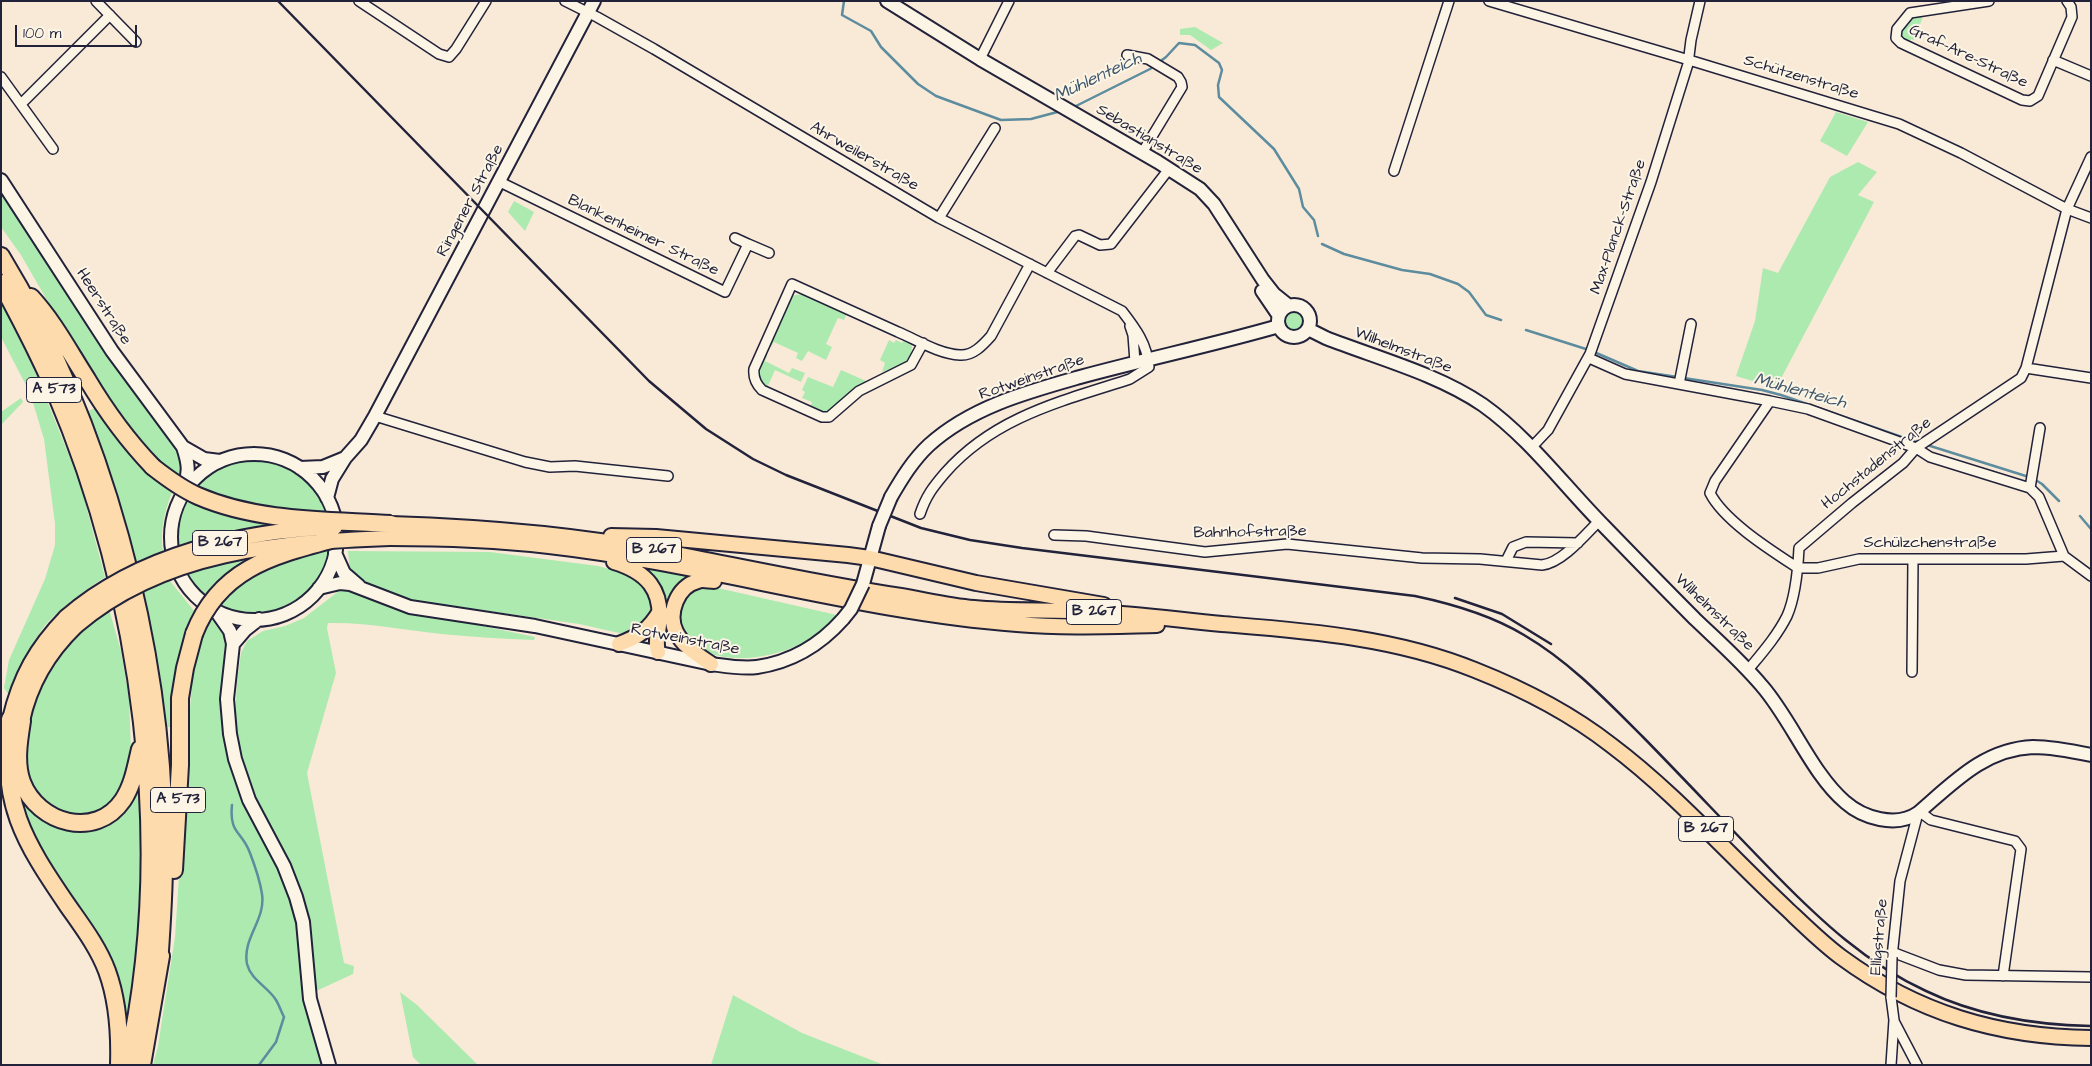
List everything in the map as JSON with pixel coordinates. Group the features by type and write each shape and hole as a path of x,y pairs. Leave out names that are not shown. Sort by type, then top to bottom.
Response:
{"highway":[{"name":"A 573","path":"1,256 27,331 54,389 94,503 114,571 129,641 143,737 149,828 150,904 145,958 128,1065"},
{"name":"A 573","path":"9,282 48,316 110,414 134,447 153,467 171,481 198,496 227,506 262,514 390,531"},
{"name":"A 573","path":"9,282 65,382 95,458 124,550 144,637 158,737 164,839 164,902 159,965"},
{"name":"A 573","path":"142,1065 159,965 172,904 179,775 180,698 185,668 194,634 203,613 214,598 237,575 271,556 333,546"},
{"name":"A 573","path":"16,720 22,782 36,804 57,820 68,822 91,821 102,817 122,802 129,790 143,737"},
{"path":"16,720 6,765 16,817 37,861 87,933 107,971 114,996 118,1024 119,1065"}],"main road":[{"name":"Ringener Straße","path":"327,498 332,478 345,458 361,440 375,416 594,1"},
{"name":"Sebastianstraße","path":"887,1 980,59 1200,189 1214,204 1229,227 1279,321"},
{"name":"Heerstraße","path":"1,180 112,351 183,447 188,464 188,478 172,525 172,552 178,570 188,587 216,611"},
{"name":"Sebastianstraße","path":"1255,275 1289,306"},
{"path":"1289,306 1299,306 1304,309 1309,318 1308,329 1300,336 1285,334 1279,321 1283,310 1289,306"},
{"name":"Rotweinstraße","path":"319,588 340,583 361,588 410,607 517,623 711,664 756,667 776,663 816,645 843,620 858,598 879,526 891,497 908,468 929,445 952,428 976,413 1030,392 1136,362 1185,351 1279,321"},
{"name":"Wilhelmstraße","path":"1308,329 1326,338 1453,388 1483,406 1531,448 1599,521 1748,670 1774,702 1821,773 1845,803 1860,812 1885,820 1903,820 1919,812 1966,771 1997,754 2019,748 2033,747 2091,755"},
{"name":"Heerstraße","path":"183,447 204,459 220,461"},
{"path":"180,498 197,476 220,461 236,455 269,455 285,460 300,468 316,481 327,498 336,525 329,571 319,588 299,607 259,620 237,618 216,611"},
{"name":"Ringener Straße","path":"300,468 323,467 345,458"},
{"name":"B 267","path":"16,720 41,669 71,621 100,591 126,576 163,560 210,546 282,532 484,528 550,534 663,551 832,585 973,608 1095,612 1325,633 1415,650 1468,667 1511,685 1572,718 1621,752 1670,794 1811,931 1840,956 1915,1001 1972,1023 2024,1034 2091,1038"},
{"name":"B 267","path":"71,621 91,613 125,590 189,565 259,548 333,546 390,531 576,550 900,610 1016,624 1072,628 1216,623"},
{"path":"550,534 656,537 870,558"},
{"path":"333,546 344,573 361,588"},
{"name":"B 267","path":"576,550 624,565 640,574 655,591 676,632 690,649 711,664"},
{"name":"B 267","path":"870,558 976,583 1216,623"},
{"name":"B 267","path":"619,644 646,631 666,612 686,587 698,580 753,582"},
{"path":"216,611 230,631 233,644 227,699 230,734 235,759 249,800 284,866 296,896 303,922 310,999 329,1065"},
{"name":"B 267","path":"658,652 656,643 666,612"},
{"path":"233,644 245,630 259,620"}],"street":[{"path":"96,1 136,42"},
{"path":"359,1 439,54 449,57 486,1"},
{"name":"Ahrweilerstraße","path":"565,1 654,49 939,218 1122,312 1140,335 1148,359"},
{"path":"980,59 1009,1"},
{"path":"1394,170 1449,1"},
{"name":"Schützenstraße","path":"1489,1 1899,124 1961,153 2067,210 2091,218"},
{"name":"Max-Planck-Straße","path":"1531,448 1548,430 1591,353 1645,199 1690,60 1691,40 1700,1"},
{"name":"Graf-Are-Straße","path":"1989,1 1910,14 1897,28 1896,38 1901,43 2026,101 2030,101 2038,96 2072,17 2071,7 2067,1"},
{"path":"22,103 110,15"},
{"path":"1127,56 1152,61 1182,82 1182,87 1142,153"},
{"path":"2053,60 2091,76"},
{"path":"1,77 54,149"},
{"path":"939,218 995,128"},
{"name":"Hochstadenstraße","path":"1748,670 1768,646 1788,615 1798,568 1799,548 1852,503 1904,463 1921,445 2021,378 2026,368 2067,210 2091,157"},
{"path":"1047,273 1074,236 1079,235 1100,245 1111,244 1169,169"},
{"name":"Blankenheimer Straße","path":"500,182 725,292 748,244"},
{"path":"735,238 769,253"},
{"path":"923,343 916,358 906,369 859,391 828,417 822,417 762,390 756,384 754,376 754,370 792,284 923,343 949,353 961,355 974,352 983,346 991,336 1030,264"},
{"path":"1128,319 1133,335 1136,362"},
{"path":"1679,380 1691,324"},
{"path":"1591,353 1625,374 1679,380 1808,409 1921,445 1930,456 2032,482"},
{"name":"Rotweinstraße","path":"920,514 927,494 961,454 995,430 1032,412 1130,379 1149,367 1148,359"},
{"path":"2026,368 2091,378"},
{"path":"1770,400 1715,481 1710,493 1713,499 1740,526 1798,568"},
{"path":"375,416 525,462 550,466 575,466 668,476"},
{"path":"2040,428 2032,482 2064,556 2091,576"},
{"name":"Bahnhofstraße","path":"1054,534 1086,536 1205,552 1287,544 1422,558 1480,559 1542,565 1551,564 1578,543 1599,521"},
{"path":"1506,561 1514,547 1526,542 1578,543"},
{"name":"Schülzchenstraße","path":"1798,568 1818,568 1859,559 2026,559 2064,556"},
{"path":"1912,672 1913,560"},
{"path":"1919,812 1931,820 2015,841 2021,849 2003,976"},
{"name":"Elligstraße","path":"1891,1065 1894,1020 1891,997 1892,954 1900,881 1919,812"},
{"path":"1892,954 1939,970 1966,974 2091,977"},
{"path":"1894,1020 1917,1065"}],"green space":[{"path":"1924,14 1914,40 1911,39 1909,43 1901,39 1899,32 1909,17"},
{"path":"1195,27 1223,43 1211,50 1190,35 1180,35 1180,29"},
{"path":"1836,112 1868,122 1847,156 1820,141"},
{"path":"1858,162 1877,172 1858,195 1874,202 1776,388 1736,376 1755,321 1763,268 1778,273 1830,177"},
{"path":"1,191 99,344 180,450 182,470 178,478 154,462 108,406 21,255 1,227"},
{"path":"514,201 534,212 525,231 508,212"},
{"path":"803,294 847,313 844,320 838,318 826,344 832,347 826,360 808,351 802,361 796,358 798,353 774,342 771,347 769,346 790,298"},
{"path":"1,295 15,321 80,483 105,577 68,604 47,623 31,648 9,695 4,688 9,660 45,579 55,545 55,524 44,439 30,393 1,337"},
{"path":"1294,309 1303,313 1307,322 1303,331 1294,335 1285,331 1281,322 1285,313"},
{"path":"904,339 912,346 911,356 902,365 882,372 885,363 880,360 889,340 894,343 896,340 902,343"},
{"path":"766,356 765,361 789,373 792,368 805,373 801,382 775,370 767,388 759,377 760,369"},
{"path":"841,370 866,381 830,411 821,412 810,408 812,402 802,398 805,392 802,390 808,377 833,387"},
{"path":"21,398 23,402 1,425 1,412"},
{"path":"95,408 130,452 149,471 173,490 164,521 163,553 135,563 86,412"},
{"path":"255,458 285,464 310,481 327,506 333,536 327,566 310,591 285,608 255,614 225,608 200,591 183,566 177,536 183,506 200,481 225,464"},
{"path":"348,551 490,552 598,566 634,577 648,589 653,602 652,613 647,623 628,635 579,624 405,599 375,590 350,573"},
{"path":"636,565 697,576 667,610 664,610"},
{"path":"170,581 195,612 184,642 174,727 165,727 141,592"},
{"path":"709,586 837,615 822,630 798,645 765,656 730,658 698,648 686,638 679,626 679,611 684,598 696,588"},
{"path":"340,590 349,591 390,607 420,615 535,637 534,640 488,638 371,625 328,623 327,628 336,673 307,773 344,963 354,966 353,974 314,992 308,928 240,761 235,717 237,682 241,653 247,641 263,631 285,626 304,618"},
{"path":"109,609 121,651 129,698 131,749 128,777 116,799 92,815 72,816 52,811 34,795 24,765 26,729 40,679 73,635"},
{"path":"213,614 228,639 220,702 229,762 239,794 286,885 300,942 300,973 308,1017 324,1065 153,1065 158,1046 175,937 193,664 201,636"},
{"path":"16,773 39,814 102,825 138,778 141,797 142,859 137,964 129,1019 125,1021 61,885 22,820"},
{"path":"400,992 417,1005 478,1065 421,1065 413,1057"},
{"path":"733,995 802,1033 884,1065 711,1065"}],"waterway":[{"name":"Mühlenteich","path":"844,1 842,15 871,31 881,47 918,84 936,96 1001,120 1031,119 1061,111"},
{"name":"Mühlenteich","path":"1074,107 1150,69 1166,57 1179,43 1195,45 1219,63 1222,70 1218,85 1219,97 1274,149 1299,189 1303,207 1314,220 1318,236"},
{"name":"Mühlenteich","path":"1322,244 1344,254 1402,270 1430,274 1458,284 1469,292 1486,315 1501,320"},
{"name":"Mühlenteich","path":"1526,330 1589,350"},
{"name":"Mühlenteich","path":"1594,352 1638,371 1762,390 1781,395 1919,443"},
{"name":"Mühlenteich","path":"1924,444 2029,477"},
{"name":"Mühlenteich","path":"2034,479 2042,484 2059,501"},
{"name":"Mühlenteich","path":"2080,516 2091,529"},
{"path":"232,805 232,822 250,853 262,894 261,912 246,955 247,964 252,975 276,1000 284,1017 276,1042 259,1065"}],"railway":[{"path":"278,1 649,381 706,429 753,459 786,475 921,528 970,540 1415,596 1485,616 1524,635 1557,657 1587,682 1793,892 1845,940 1884,968 1946,1000 1986,1013 2048,1024 2091,1026"},
{"path":"1455,598 1502,614 1551,644"}]}
